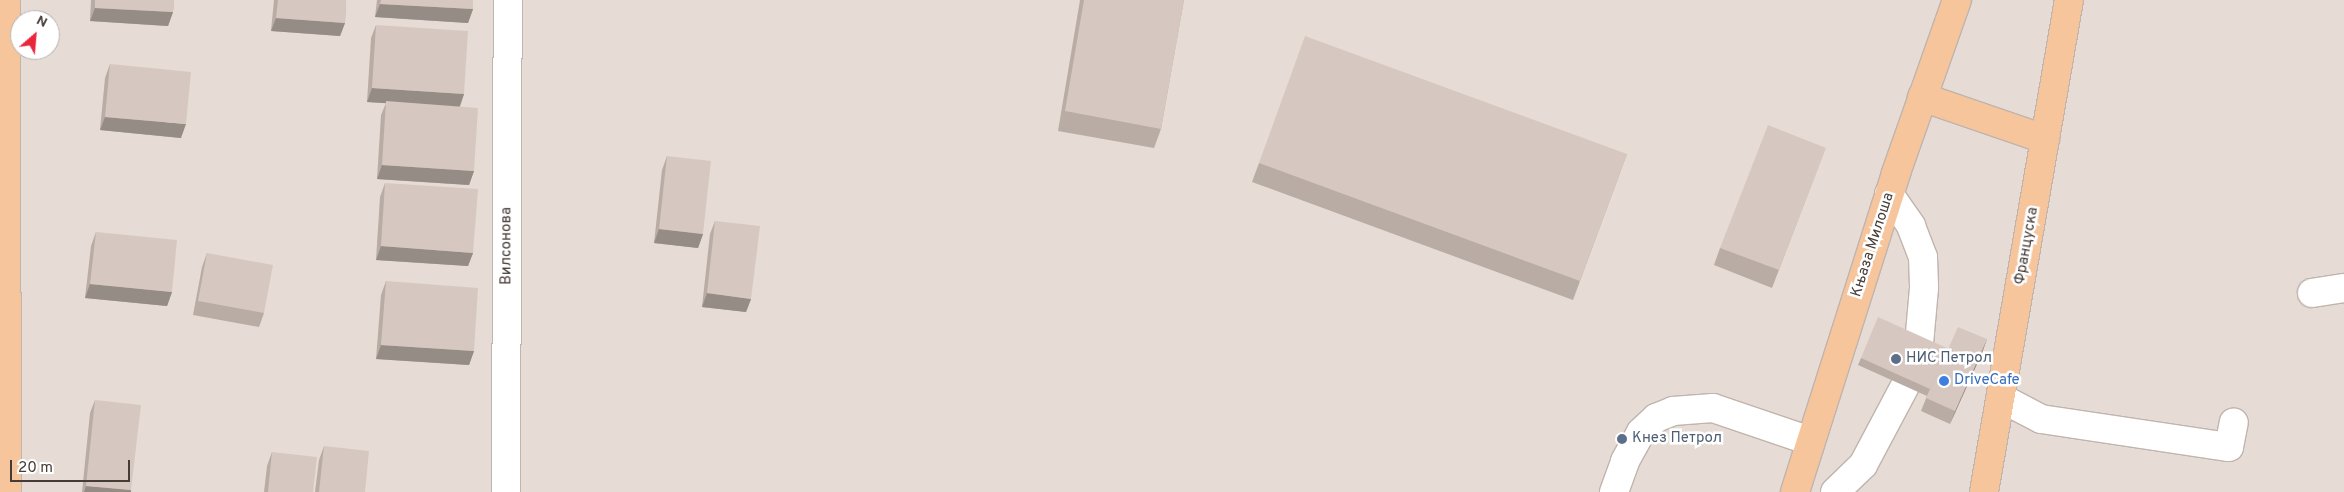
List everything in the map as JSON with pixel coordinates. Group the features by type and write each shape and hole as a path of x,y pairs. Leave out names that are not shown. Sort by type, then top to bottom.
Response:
{"main road":[{"path":"6,0 7,492"},
{"name":"Књаза Милоша","path":"1794,489 1922,97 1957,0"},
{"name":"Француска","path":"1984,492 2069,0"},
{"path":"1922,97 2046,140"}],"street":[{"name":"Вилсонова","path":"506,492 508,0"},
{"path":"1890,194 1911,226 1923,257 1924,288 1919,344"},
{"path":"2312,293 2344,288"},
{"path":"1835,492 1863,466 1904,386"},
{"path":"2001,398 2040,419 2229,447 2234,422"},
{"path":"1614,492 1625,461 1641,432 1656,418 1673,411 1693,407 1713,408 1810,441"}],"shaded area":[{"path":"0,0 2344,0 2344,492 0,492"}],"building":[{"path":"95,0 174,0 173,12 95,8"},
{"path":"278,0 346,0 345,23 276,18"},
{"path":"381,0 473,0 473,9 380,4"},
{"path":"1084,0 1184,0 1161,129 1065,111"},
{"path":"376,25 468,31 464,94 372,88"},
{"path":"1305,36 1627,154 1580,281 1259,163"},
{"path":"110,64 191,72 186,124 105,117"},
{"path":"386,101 478,108 474,171 382,165"},
{"path":"1768,125 1826,148 1779,270 1720,248"},
{"path":"667,156 711,161 703,234 659,229"},
{"path":"385,183 478,189 473,253 381,246"},
{"path":"715,221 760,226 751,299 707,293"},
{"path":"96,232 177,240 172,292 90,284"},
{"path":"207,253 273,265 264,313 198,301"},
{"path":"386,281 478,288 474,351 381,345"},
{"path":"1878,317 1949,349 1930,389 1861,358"},
{"path":"1958,327 1987,339 1955,411 1926,398"},
{"path":"95,400 141,405 131,490 86,486"},
{"path":"324,446 369,451 365,492 319,492"},
{"path":"272,452 317,457 313,492 268,492"}],"place":[{"name":"НИС Петрол","path":"1896,359"},
{"name":"DriveCafe","path":"1944,381"},
{"name":"Кнез Петрол","path":"1622,439"}]}
